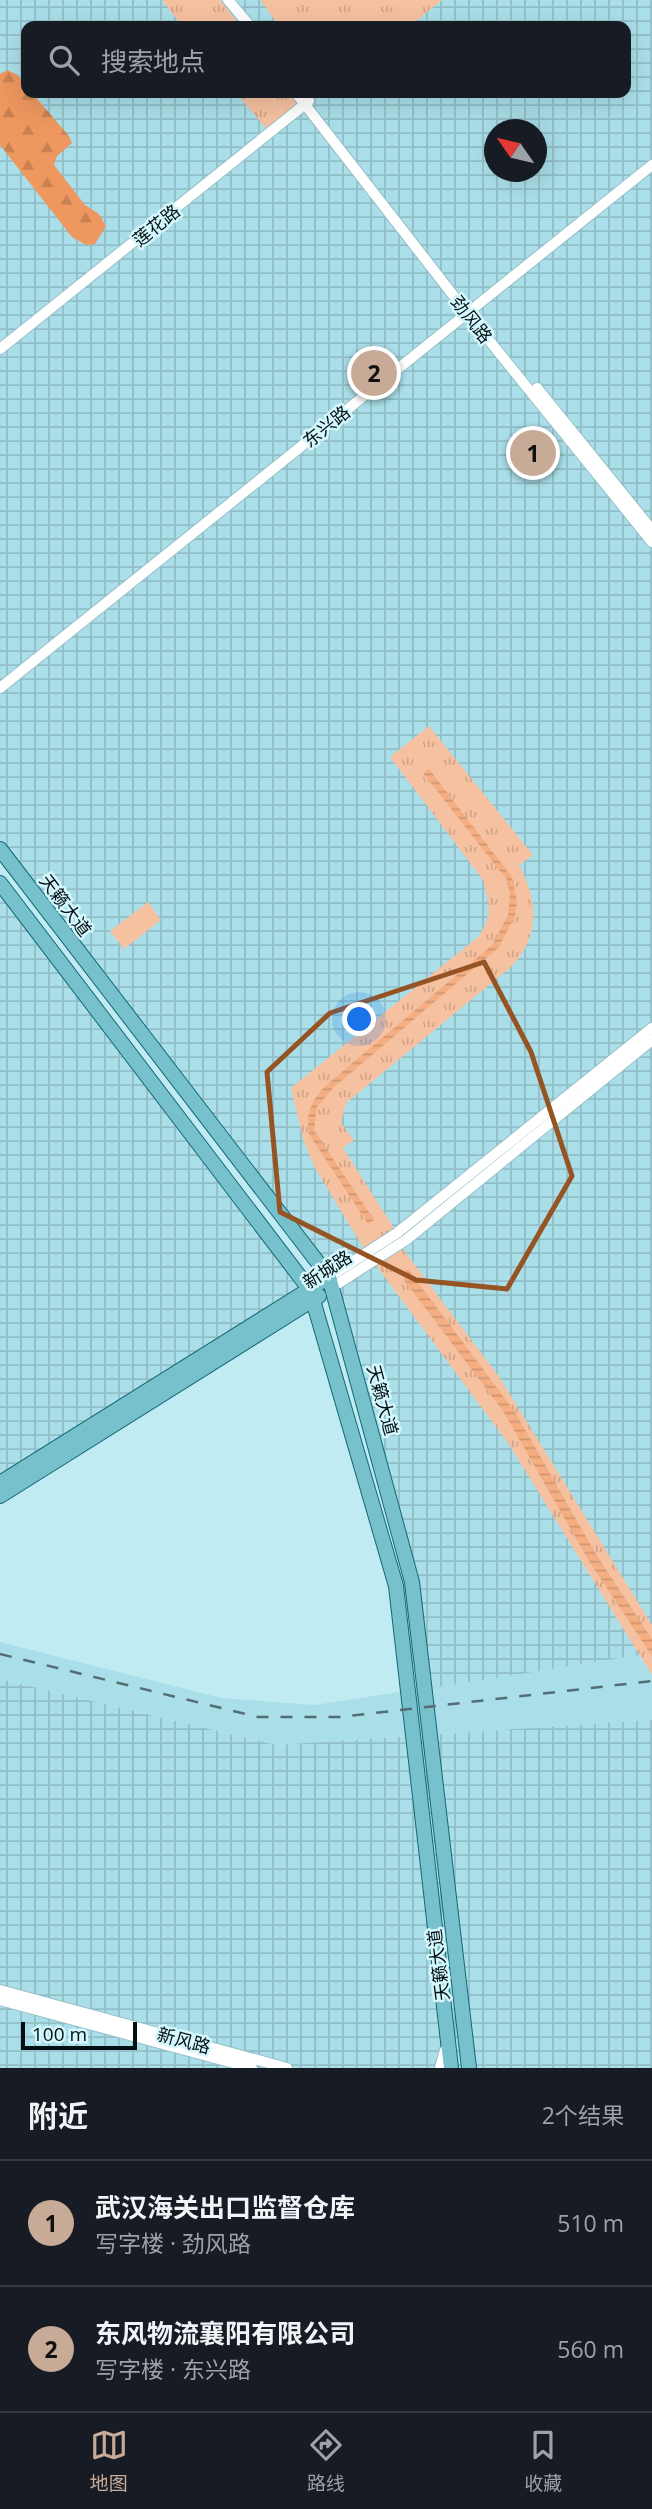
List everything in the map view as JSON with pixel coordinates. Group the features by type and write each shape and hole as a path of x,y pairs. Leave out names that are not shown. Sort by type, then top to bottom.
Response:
{"main road":[{"name":"天籁大道","path":"0,849 330,1282 412,1582 470,2068"},
{"name":"天籁大道","path":"0,883 312,1295 396,1586 451,2068"},
{"name":"新城路","path":"0,1496 330,1282"},
{"name":"新城路","path":"0,1483 312,1295"}],"street":[{"path":"220,0 237,21"},
{"path":"228,0 246,21"},
{"name":"劲风路","path":"307,99 652,542"},
{"name":"莲花路","path":"0,349 307,99"},
{"name":"东兴路","path":"0,688 652,164"},
{"name":"劲风路","path":"470,311 652,530"},
{"name":"新城路","path":"330,1282 397,1233 652,1028"},
{"name":"新城路","path":"330,1282 406,1240 652,1040"},
{"name":"新风路","path":"0,1990 287,2068"},
{"name":"新风路","path":"0,2000 252,2068"},
{"path":"440,2068 447,2033"}],"highlighted area":[{"path":"484,962 531,1052 572,1176 507,1289 416,1280 280,1212 267,1072 330,1013"}],"shaded area":[{"path":"0,0 652,0 652,1653 446,1686 425,1687 412,1582 329,1277 0,848"},
{"path":"429,769 512,877 517,901 515,916 498,948 333,1088 317,1107 314,1130 374,1220 368,1224 309,1134 309,1111 319,1093 330,1082 492,945 508,915 510,894 507,880 423,773"},
{"path":"0,883 310,1290 0,1484"},
{"path":"408,1269 515,1412 597,1556 652,1639 652,1656 589,1561 503,1411 404,1280 403,1272"},
{"path":"0,1642 221,1698 315,1705 639,1655 652,1675 652,1720 276,1745 0,1679"},
{"path":"0,1679 276,1745 652,1720 652,2068 0,2068"}],"green space":[{"path":"162,0 220,0 237,21 178,21"},
{"path":"260,0 442,0 416,21 275,21"},
{"path":"7,70 18,75 21,79 21,98 36,98 69,136 72,143 57,156 54,165 85,205 99,214 106,226 95,244 86,245 72,237 0,145 0,74"},
{"path":"240,98 300,98 305,104 270,133"},
{"path":"429,726 533,855 519,865 533,904 532,930 528,943 512,966 346,1103 341,1123 354,1140 343,1148 397,1233 393,1236 500,1378 652,1625 652,1675 508,1443 366,1252 315,1168 304,1142 291,1088 478,937 486,923 488,903 483,880 390,757"},
{"path":"148,902 161,920 124,949 110,931"}],"railway":[{"path":"0,1654 258,1717 340,1717 652,1681"}],"place":[{"name":"东风物流襄阳有限公司","path":"374,373"},
{"name":"武汉海关出口监督仓库","path":"533,453"}]}
